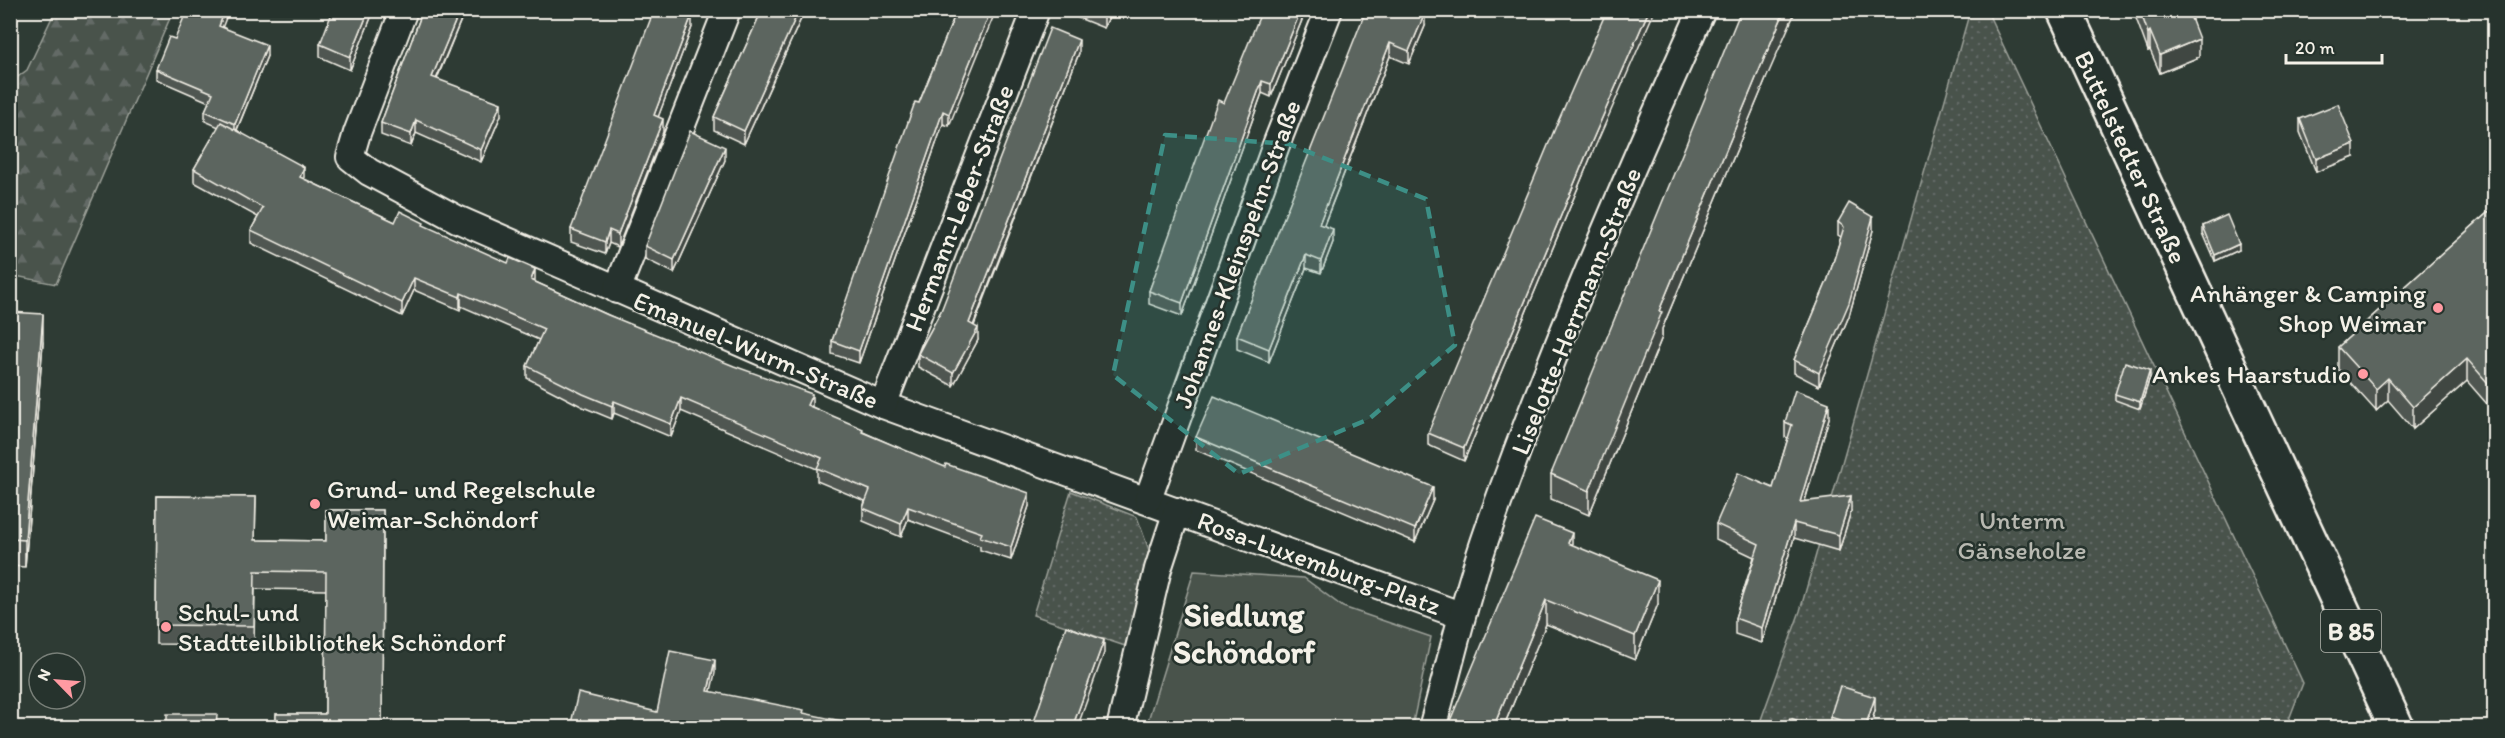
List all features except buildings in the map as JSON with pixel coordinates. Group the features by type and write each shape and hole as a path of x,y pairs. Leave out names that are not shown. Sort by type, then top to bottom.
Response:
{"main road":[{"name":"Buttelstedter Straße","path":"2064,10 2397,728"}],"street":[{"name":"Emanuel-Wurm-Straße","path":"404,10 350,157 369,172 457,219 883,405 1177,511"},
{"path":"617,290 727,10"},
{"name":"Hermann-Leber-Straße","path":"883,405 1036,10"},
{"name":"Johannes-Kleinspehn-Straße","path":"1148,499 1276,145 1329,10"},
{"name":"Liselotte-Herrmann-Straße","path":"1432,728 1460,615 1487,532 1586,280 1702,10"},
{"path":"1120,728 1158,569 1177,511"},
{"name":"Rosa-Luxemburg-Platz","path":"1177,511 1460,615"}],"highlighted area":[{"path":"1165,135 1289,144 1426,199 1455,345 1369,419 1239,474 1113,375"}],"green space":[{"path":"55,11 173,11 56,284 10,275 11,82 27,70"},
{"name":"Unterm Gänseholze","path":"1970,11 1987,11 2303,683 2286,727 1758,728 1800,611"},
{"path":"1071,491 1137,517 1149,550 1125,646 1033,615"},
{"path":"1194,571 1304,578 1343,607 1431,637 1412,727 1146,727"}],"place":[{"name":"Anhänger & Camping Shop Weimar","path":"2438,308"},
{"name":"Ankes Haarstudio","path":"2363,374"},
{"name":"Grund- und Regelschule Weimar-Schöndorf","path":"315,504"},
{"name":"Schul- und Stadtteilbibliothek Schöndorf","path":"166,627"}],"district":[{"name":"Siedlung Schöndorf","path":"1244,634"}]}
